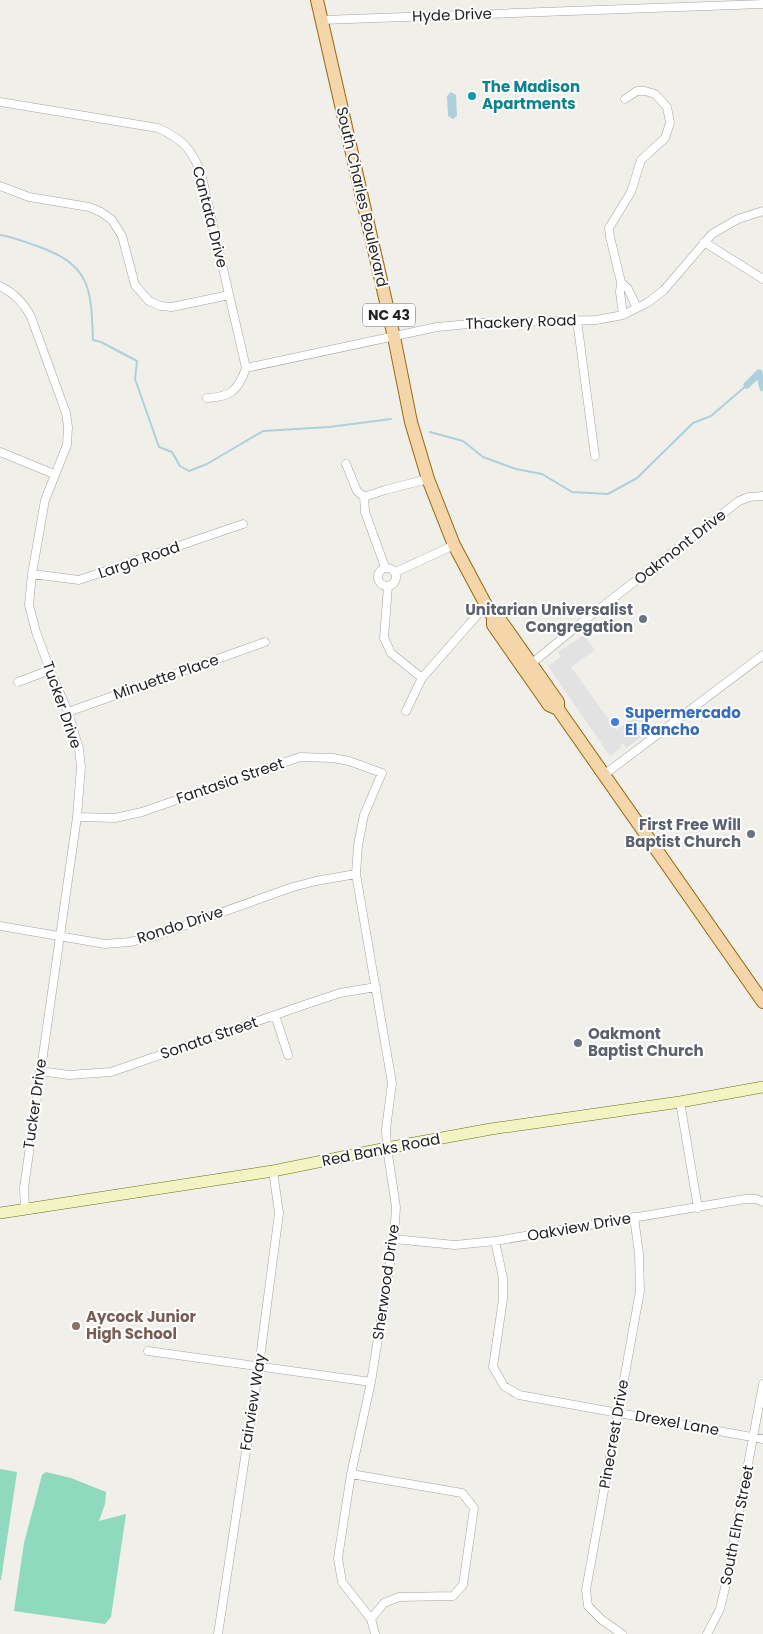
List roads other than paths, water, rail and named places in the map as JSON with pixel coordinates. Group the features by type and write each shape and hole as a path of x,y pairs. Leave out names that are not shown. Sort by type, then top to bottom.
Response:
{"main road":[{"name":"South Charles Boulevard","path":"317,0 394,337 411,422 428,479 454,545 494,623 531,681 549,705 557,704"},
{"name":"South Charles Boulevard","path":"494,623 500,621 531,664 763,1002"}],"street":[{"name":"Hyde Drive","path":"322,20 763,4"},
{"path":"623,315 620,292 621,282 609,228 631,192 641,160 665,138 670,123 667,107 655,94 637,91 625,99"},
{"name":"Cantata Drive","path":"0,102 158,128 180,140 194,156 201,173 246,368"},
{"path":"0,186 29,196 88,207 101,212 112,220 122,236 135,286 149,301 160,306 172,307 229,295"},
{"name":"Thackery Road","path":"246,368 437,327 463,324 596,320 623,315 655,298 673,281 704,242 721,228 738,219 763,211"},
{"path":"704,242 763,279"},
{"path":"621,282 628,289 637,308"},
{"name":"Tucker Drive","path":"0,286 17,298 32,317 66,413 68,436 44,506 32,574 29,605 32,620 50,670 68,712 79,750 81,767 77,817 24,1188 26,1209"},
{"path":"577,320 595,456"},
{"path":"207,398 221,398 230,394 238,387 246,368"},
{"path":"0,452 54,474"},
{"path":"346,464 357,491 364,498 365,512 385,568"},
{"path":"364,498 385,490 428,479"},
{"name":"Oakmont Drive","path":"531,664 739,501 749,497 763,496"},
{"name":"Largo Road","path":"32,574 79,580 243,524"},
{"path":"396,572 454,545"},
{"path":"388,586 380,582 378,577 380,571 385,568 391,568 396,572"},
{"path":"388,586 396,581 396,572"},
{"path":"388,586 384,638 391,653 422,678"},
{"path":"406,711 422,678 486,605"},
{"name":"Minuette Place","path":"68,712 265,642"},
{"path":"605,774 763,654"},
{"path":"18,682 50,670"},
{"name":"Fantasia Street","path":"77,817 115,818 142,812 300,757 333,758 349,761 382,773"},
{"name":"Sherwood Drive","path":"375,1634 371,1619 342,1582 338,1558 351,1474 371,1382 394,1239 396,1207 386,1129 392,1083 356,874 358,845 364,815 382,773"},
{"name":"Rondo Drive","path":"0,926 105,944 130,942 155,936 293,887 356,874"},
{"name":"Sonata Street","path":"40,1071 69,1076 111,1072 340,993 376,987"},
{"path":"275,1015 288,1055"},
{"name":"Red Banks Road","path":"0,1214 274,1170 491,1129 680,1102 763,1087"},
{"path":"680,1102 698,1208"},
{"name":"Fairview Way","path":"218,1634 259,1366 279,1213 274,1170"},
{"name":"Oakview Drive","path":"394,1239 455,1245 495,1241 745,1199 756,1199 763,1202"},
{"name":"Pinecrest Drive","path":"622,1634 602,1620 588,1606 586,1590 640,1291 639,1254 634,1217"},
{"name":"Drexel Lane","path":"495,1241 503,1278 503,1299 493,1367 504,1386 520,1395 763,1438"},
{"path":"148,1351 371,1382"},
{"name":"South Elm Street","path":"707,1634 720,1609 725,1588 763,1384"},
{"path":"351,1474 462,1493 474,1508 463,1585 453,1596 399,1597 384,1603 371,1619"}],"water":[{"path":"451,92 456,95 457,116 453,119 448,116 447,96"}],"waterway":[{"path":"0,235 55,253 78,270 89,292 93,340 101,342 137,361 135,379 159,447 172,452 180,466 189,471 207,464 263,431 329,427 391,419"},
{"path":"747,385 759,373 763,388"},
{"path":"430,432 463,441 483,457 516,469 542,474 572,492 608,494 637,478 693,423 711,416 747,385"}],"place":[{"name":"The Madison Apartments","path":"472,96"},
{"name":"Unitarian Universalist Congregation","path":"643,619"},
{"name":"Supermercado El Rancho","path":"615,722"},
{"name":"First Free Will Baptist Church","path":"751,834"},
{"name":"Oakmont Baptist Church","path":"578,1043"},
{"name":"Aycock Junior High School","path":"76,1326"}]}
